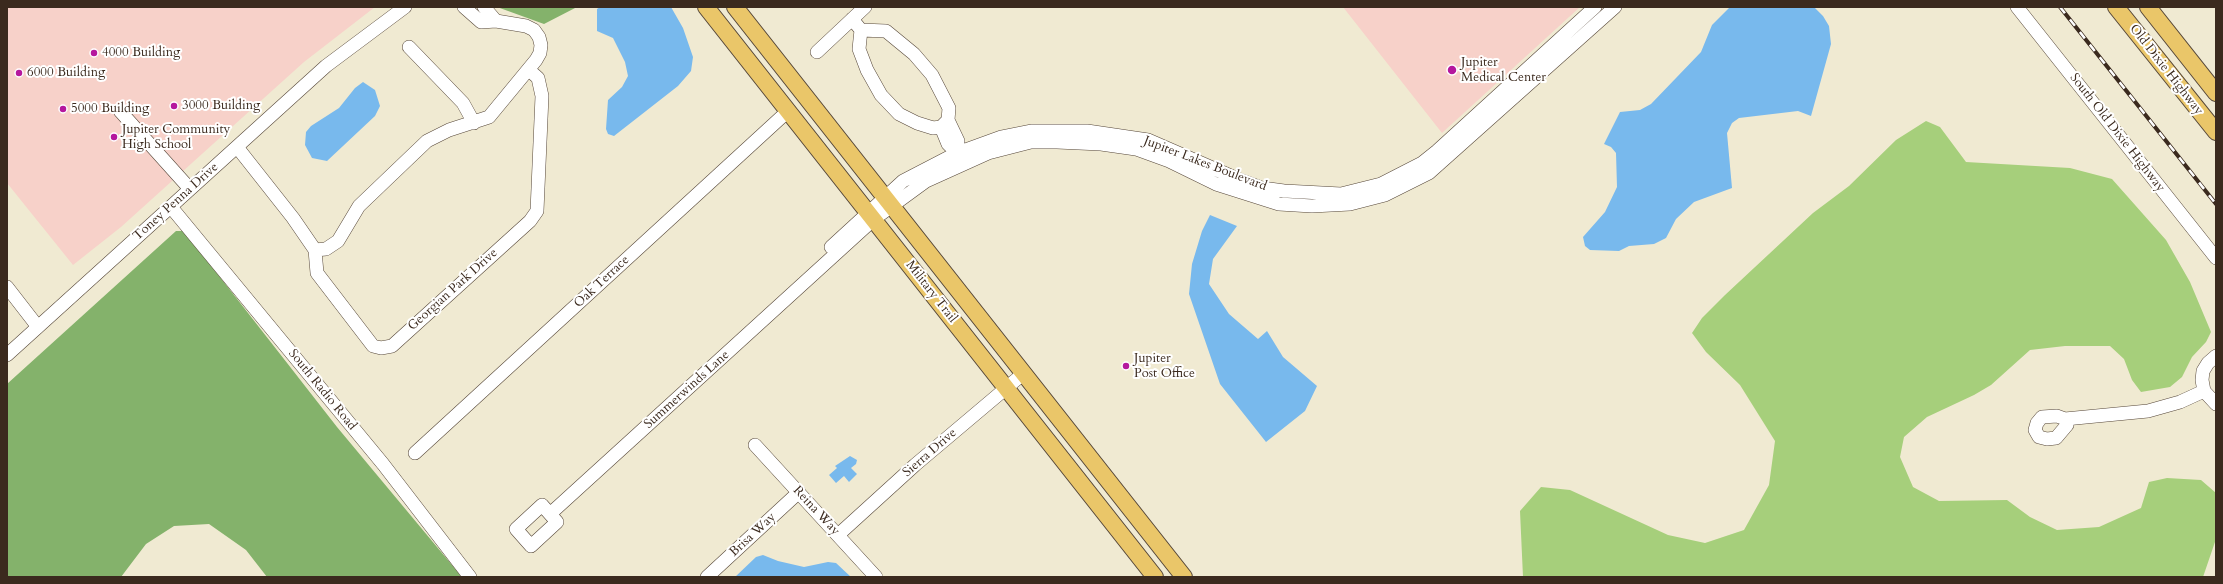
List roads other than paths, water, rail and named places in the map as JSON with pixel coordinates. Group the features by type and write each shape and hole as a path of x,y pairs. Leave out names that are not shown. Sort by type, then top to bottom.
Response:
{"main road":[{"name":"Military Trail","path":"706,7 1156,577"},
{"name":"Military Trail","path":"735,7 1184,577"},
{"name":"Old Dixie Highway","path":"2116,7 2216,132"},
{"name":"Old Dixie Highway","path":"2148,7 2216,93"}],"street":[{"name":"Toney Penna Drive","path":"7,355 326,66 405,7"},
{"path":"314,250 326,249 338,241 359,206 427,141 449,130 489,117 529,70 540,53 539,37 526,26 496,21 481,22 464,7"},
{"path":"484,7 496,21"},
{"path":"817,52 865,7"},
{"name":"Jupiter Lakes Boulevard","path":"888,202 902,181 957,153 1001,137 1031,131 1088,130 1148,140 1262,188 1310,194 1341,194 1381,184 1422,164 1500,95 1595,7"},
{"name":"Jupiter Lakes Boulevard","path":"871,216 888,202 926,181 988,153 1031,142 1101,144 1136,149 1169,161 1216,184 1279,204 1312,206 1350,204 1385,195 1429,173 1615,7"},
{"name":"South Old Dixie Highway","path":"2017,7 2216,258"},
{"path":"852,19 861,30 859,49 867,70 881,95 899,114 917,124 933,128 945,124"},
{"path":"861,30 886,31 914,54 932,75 949,108 945,124 948,144 957,153"},
{"path":"409,47 463,103 474,123"},
{"name":"Georgian Park Drive","path":"237,147 293,218 314,250 317,273 373,346 381,348 392,346 530,221 537,211 542,96 538,78 529,70"},
{"path":"120,110 190,189"},
{"name":"Oak Terrace","path":"415,453 788,111"},
{"name":"South Radio Road","path":"171,206 383,464 470,577"},
{"name":"Summerwinds Lane","path":"550,514 824,265 871,216"},
{"path":"7,287 38,327"},
{"path":"2216,356 2208,363 2203,371 2202,380 2204,391 2216,404"},
{"name":"Sierra Drive","path":"838,535 915,465 1024,373"},
{"path":"2065,419 2148,411 2180,402 2204,391"},
{"name":"Reina Way","path":"755,445 876,577"},
{"name":"Brisa Way","path":"706,577 799,492"}],"water":[{"path":"600,7 671,7 683,28 693,57 691,71 678,86 614,136 608,134 606,129 608,100 622,87 628,76 625,62 613,38 597,31 597,9"},
{"path":"1730,7 1814,7 1823,16 1829,26 1831,44 1811,116 1798,111 1739,118 1732,123 1727,133 1732,188 1694,202 1676,219 1666,238 1654,244 1629,246 1619,251 1590,250 1585,246 1583,237 1605,212 1617,187 1616,153 1611,147 1604,144 1620,112 1640,110 1651,104 1701,52 1712,25"},
{"path":"363,82 375,90 380,106 375,116 327,161 312,158 305,145 306,132 311,126 339,108 355,88"},
{"path":"1210,215 1237,226 1213,259 1209,284 1229,314 1258,339 1267,331 1283,357 1317,386 1305,411 1266,442 1220,384 1189,294 1192,264 1202,231"},
{"path":"850,456 857,460 856,464 851,468 857,474 849,482 844,476 836,483 829,475 837,468 835,466"},
{"path":"763,555 778,561 804,567 828,562 836,563 851,577 735,577 756,557"}],"railway":[{"path":"2060,7 2216,204"}],"place":[{"name":"4000 Building","path":"94,53"},
{"name":"Jupiter Medical Center","path":"1452,70"},
{"name":"6000 Building","path":"19,73"},
{"name":"3000 Building","path":"174,106"},
{"name":"5000 Building","path":"63,109"},
{"name":"Jupiter Community High School","path":"114,137"},
{"name":"Jupiter Post Office","path":"1126,366"}]}
